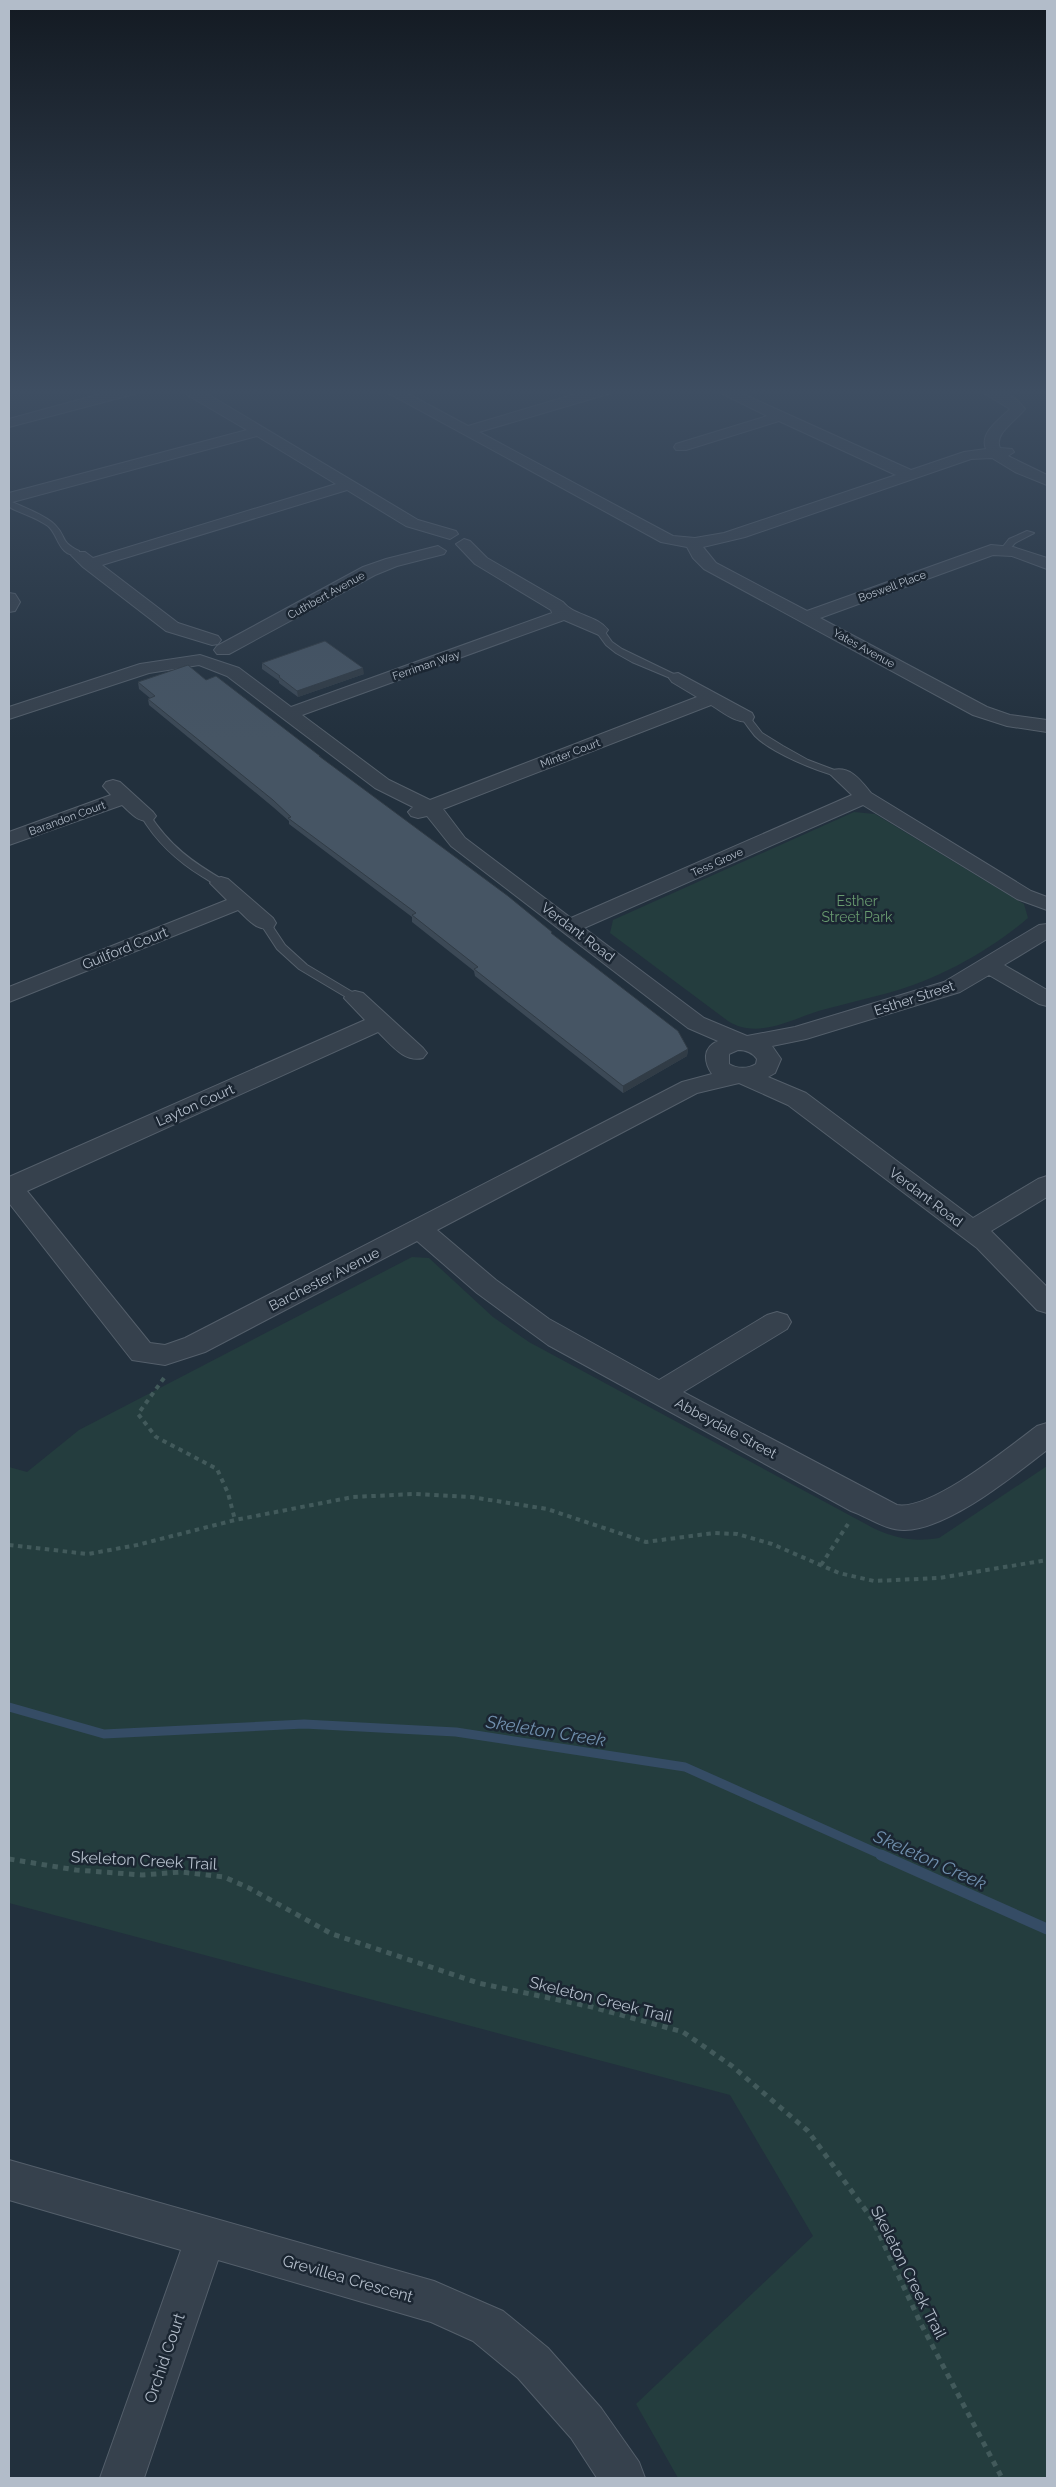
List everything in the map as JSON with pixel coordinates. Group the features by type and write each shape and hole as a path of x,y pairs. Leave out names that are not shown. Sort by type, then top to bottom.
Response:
{"street":[{"path":"83,558 272,506"},
{"path":"383,506 412,524 461,538 464,544 481,561 556,606 560,613 580,620 599,630"},
{"path":"606,506 667,539 693,544 705,543 739,534 820,506"},
{"path":"412,524 426,548 481,561"},
{"name":"Cuthbert Avenue","path":"217,645 282,619 347,581 392,562 436,534 450,534"},
{"name":"Cuthbert Avenue","path":"392,562 456,550 464,544"},
{"name":"Yates Avenue","path":"693,544 699,555 710,566 980,711 1007,720 1047,726"},
{"path":"1005,549 1027,555 1047,564"},
{"name":"Boswell Place","path":"808,617 980,553 1005,549"},
{"path":"83,558 172,627 217,645"},
{"path":"9,598 12,602 9,607"},
{"name":"Ferriman Way","path":"288,714 552,620 560,613"},
{"path":"172,627 182,648"},
{"path":"146,668 196,640 217,645"},
{"path":"9,713 146,668 215,657 217,645"},
{"name":"Verdant Road","path":"217,645 233,672"},
{"name":"Verdant Road","path":"182,648 183,655 233,672 382,784 386,792 394,800 424,810 434,830 458,842 696,1023 746,1043"},
{"path":"678,678 745,717"},
{"path":"14,694 28,707"},
{"name":"Minter Court","path":"424,810 711,698"},
{"path":"840,774 849,780 864,797 1024,894 1047,904"},
{"name":"Barandon Court","path":"9,838 119,792 146,816"},
{"name":"Tess Grove","path":"570,926 864,797"},
{"path":"221,883 265,923"},
{"name":"Guilford Court","path":"9,996 242,902"},
{"name":"Esther Street","path":"746,1043 798,1034 952,987 990,966 1047,930"},
{"path":"990,966 1047,999"},
{"path":"355,998 414,1053"},
{"name":"Layton Court","path":"10,1187 380,1022"},
{"name":"Verdant Road","path":"696,1023 716,1056"},
{"name":"Esther Street","path":"770,1060 798,1034"},
{"path":"746,1043 762,1049 770,1060 761,1073 741,1076 722,1069 716,1056 727,1045 746,1043"},
{"name":"Barchester Avenue","path":"690,1087 716,1056"},
{"name":"Verdant Road","path":"770,1060 797,1099"},
{"name":"Verdant Road","path":"741,1076 797,1099 986,1241 1047,1303"},
{"name":"Barchester Avenue","path":"10,1187 142,1353 165,1355 196,1345 690,1087 741,1076"},
{"path":"972,1231 1047,1185"},
{"name":"Abbeydale Street","path":"420,1229 469,1273 520,1314 558,1338 862,1502 906,1518 936,1510 997,1471 1047,1434"},
{"path":"660,1393 777,1322"},
{"name":"Grevillea Crescent","path":"9,2180 434,2302 488,2326 533,2363 586,2423 623,2478"},
{"name":"Orchid Court","path":"122,2478 206,2237"}],"lane":[{"path":"13,506 50,524 58,531 63,546 83,558"},
{"name":"Boswell Place","path":"1005,549 1012,541 1030,533"},
{"path":"599,630 606,636 609,644 630,658 644,666 678,678"},
{"path":"745,717 759,735 780,748 805,762 840,774"},
{"path":"146,816 155,834 161,840 186,862 221,883"},
{"path":"265,923 281,947 304,967 355,998"}],"path":[{"path":"172,1353 174,1367 153,1390 138,1414 156,1437 217,1469 228,1493 235,1520"},
{"path":"9,1544 88,1554 137,1545 235,1520 353,1497 414,1494 471,1497 547,1509 646,1542 714,1533 737,1534 767,1542 847,1576 873,1580 908,1582 948,1578 1047,1560"},
{"path":"821,1565 862,1502"},
{"name":"Skeleton Creek Trail","path":"9,1858 76,1870 142,1876 180,1872 224,1877 249,1888 332,1934 478,1983 592,2007 683,2032 732,2066 808,2131 872,2219 922,2324 1002,2478"}],"green space":[{"name":"Esther Street Park","path":"854,812 875,814 1024,904 1028,918 979,953 925,980 888,993 822,1010 775,1026 751,1029 728,1021 610,933 613,920"},
{"path":"412,1257 429,1258 493,1317 529,1342 875,1529 891,1535 914,1540 939,1538 1047,1466 1047,2478 678,2478 636,2404 813,2236 730,2095 9,1903 9,1467 27,1472 79,1430"}],"building":[{"path":"325,641 363,668 297,691 262,663"},
{"path":"188,665 206,680 216,676 319,756 508,896 551,933 678,1031 688,1049 623,1086 474,969 478,967 412,915 416,913 288,818 291,817 273,800 148,699 155,696 138,682"}],"waterway":[{"name":"Skeleton Creek","path":"9,1707 104,1734 304,1724 456,1732 685,1767 884,1856"},
{"name":"Skeleton Creek","path":"881,1855 1047,1929"}]}
